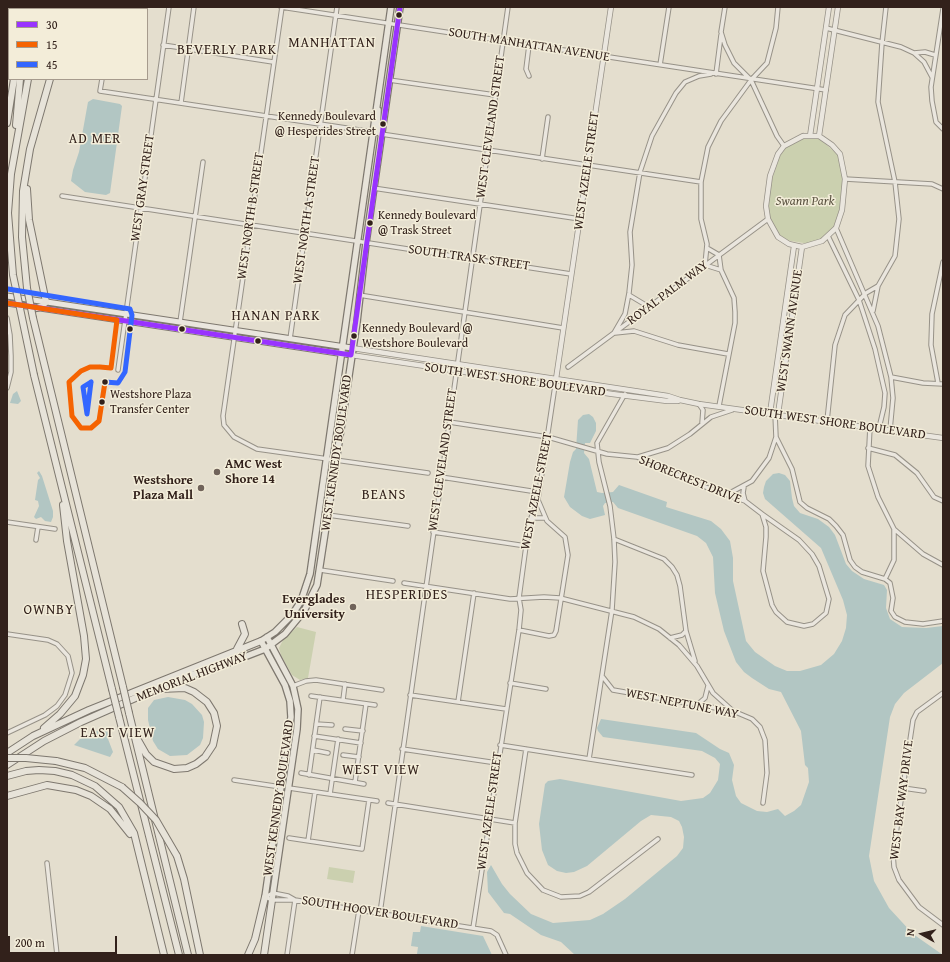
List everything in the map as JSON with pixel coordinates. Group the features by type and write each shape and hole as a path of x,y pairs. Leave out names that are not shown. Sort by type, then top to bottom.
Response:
{"highway":[{"path":"7,123 14,80"},
{"path":"20,80 8,213 9,244 13,275 34,375 178,955"},
{"path":"12,164 28,80"},
{"path":"50,80 33,134 27,163 22,204 22,242 27,288 33,318 188,955"},
{"path":"33,134 28,164 27,205 46,302 37,308"},
{"path":"33,736 51,723 70,703 78,689 85,667 84,636 67,541 60,482"},
{"path":"237,650 245,634 242,624"},
{"name":"MEMORIAL HIGHWAY","path":"7,753 33,736 109,702 261,641"},
{"name":"MEMORIAL HIGHWAY","path":"7,764 63,731 186,676 234,661"},
{"path":"130,715 141,746 149,757 157,764 170,768 183,768 196,764 205,757 213,745 217,731 215,717 210,706 202,697 190,690 180,688 157,690"},
{"path":"7,758 56,761 90,770 122,787 140,803 156,820 177,856 184,878 200,955"},
{"path":"7,776 26,771 46,770 72,775 101,790 119,807 134,833 164,955"},
{"path":"7,796 47,785 76,790 91,796 110,809 126,826 136,844"},
{"path":"7,800 39,790 76,790"},
{"path":"248,955 270,897"},
{"path":"264,955 270,897"}],"main road":[{"name":"WEST KENNEDY BOULEVARD","path":"270,897 281,787 290,726 290,709 285,685 261,641 287,620 301,601 308,584 391,7"},
{"name":"WEST KENNEDY BOULEVARD","path":"272,645 297,622 312,597 320,570 352,348 376,166 400,7"},
{"path":"377,105 379,113 377,131 381,134"},
{"path":"373,132 377,134 375,153 376,166"},
{"path":"7,296 352,348"},
{"path":"7,303 351,355"},
{"path":"319,514 328,515"},
{"path":"313,556 320,570"},
{"path":"297,622 296,618 301,601"},
{"name":"WEST KENNEDY BOULEVARD","path":"267,637 294,686 297,700 298,718 289,788 270,897"},
{"name":"MEMORIAL HIGHWAY","path":"234,661 272,645"},
{"path":"281,787 289,788"}],"street":[{"name":"WEST GRAY STREET","path":"118,370 169,7"},
{"path":"181,103 194,7"},
{"name":"SOUTH MANHATTAN AVENUE","path":"282,7 716,74"},
{"name":"WEST NORTH B STREET","path":"282,7 223,416 224,425 234,437 249,446 327,460"},
{"name":"WEST NORTH A STREET","path":"290,339 338,7"},
{"name":"WEST CLEVELAND STREET","path":"380,913 394,804 508,7"},
{"name":"WEST AZEELE STREET","path":"472,928 519,630 521,610 519,598 526,546 530,522 538,499 548,437 611,7"},
{"path":"660,65 669,7"},
{"path":"716,74 724,7"},
{"path":"721,270 705,265 707,248 701,219 701,182 708,147 720,120 767,62 776,28 778,7"},
{"path":"810,136 829,7"},
{"path":"819,136 838,7"},
{"path":"873,312 878,286 895,256 899,219 895,182 878,102 886,7"},
{"path":"943,9 932,77 932,101 936,122 943,129"},
{"path":"826,28 901,47 914,52 925,52 935,55"},
{"path":"721,32 734,63 752,80 777,136 784,146"},
{"path":"163,45 273,62"},
{"path":"529,45 526,69 529,76"},
{"path":"914,52 924,62 932,77"},
{"path":"614,333 625,314 629,296 632,265 630,232 640,172 652,136 676,93 685,82 699,76 716,74 826,90"},
{"path":"102,80 100,91 373,132"},
{"path":"389,80 495,96"},
{"path":"542,159 548,117"},
{"path":"381,134 701,182"},
{"path":"810,136 819,136 832,145 840,154 845,179 842,210 836,228 822,241 802,247 794,246 778,237 768,220 766,206 768,184 778,154 784,146 796,139 810,136"},
{"path":"180,322 203,162"},
{"path":"845,179 932,184 943,189"},
{"path":"373,188 580,220"},
{"name":"SOUTH TRASK STREET","path":"62,196 571,274"},
{"name":"ROYAL PALM WAY","path":"568,367 768,220"},
{"path":"836,228 866,293 892,377 893,398 890,430"},
{"path":"828,236 859,300 875,349 884,393 884,407 879,428"},
{"name":"WEST SWANN AVENUE","path":"770,413 794,246"},
{"name":"WEST SWANN AVENUE","path":"728,494 745,486 764,467 769,458 776,437 776,414 802,247"},
{"path":"707,248 719,255 721,270 734,298 735,323 719,406"},
{"path":"892,377 922,383 941,384 931,345 932,314 943,262"},
{"path":"827,421 835,346 845,315 866,293 878,286"},
{"path":"359,296 563,328"},
{"path":"629,296 649,307"},
{"path":"7,318 10,335 11,356 11,372 7,388"},
{"path":"614,333 634,331 678,345 728,354"},
{"name":"SOUTH WEST SHORE BOULEVARD","path":"352,348 668,396 699,404 737,408 943,438"},
{"name":"SOUTH WEST SHORE BOULEVARD","path":"351,355 456,372 624,396 668,401 680,400"},
{"path":"589,759 612,610 614,539 610,506 597,450 597,443 628,390"},
{"path":"699,404 703,410 702,423"},
{"path":"637,457 668,448 690,434 711,417 737,408"},
{"name":"SHORECREST DRIVE","path":"449,422 548,437 619,456 637,457 708,488 745,501 799,540 812,554 819,566 829,599 826,613 814,624 804,626 787,622 776,612 772,605 763,571 766,527 762,514"},
{"path":"870,427 868,466 872,480 894,529 894,560 885,579"},
{"path":"776,437 792,469 800,502 807,508 829,519 836,526 843,535 850,560 855,566 862,572 885,579 893,590 891,611 899,620 923,624 943,621"},
{"path":"868,448 895,455 917,473 934,497 943,501"},
{"path":"327,460 428,473"},
{"path":"441,478 531,491 535,493 545,518 565,537 568,555 556,631 554,635 549,636 519,630"},
{"path":"745,486 743,493 745,501"},
{"path":"328,515 408,526"},
{"path":"530,522 534,518 545,518"},
{"path":"7,522 55,529"},
{"path":"36,540 38,527"},
{"path":"894,529 923,554 943,564"},
{"path":"433,532 526,546"},
{"path":"614,539 664,559 672,566 678,575 686,630 697,666"},
{"path":"320,570 393,581"},
{"path":"404,583 510,599 544,597 560,598 597,608 612,610 646,622 670,638 688,654 697,666 708,686 718,698 733,711"},
{"path":"458,702 474,593"},
{"path":"670,638 682,635 686,630"},
{"path":"7,634 48,640 63,649 71,662 72,673 65,695 57,706 45,715 7,733"},
{"name":"WEST NEPTUNE WAY","path":"602,676 613,690 733,711 752,719 760,727 765,740 768,773 763,803"},
{"path":"294,686 306,681 316,680 382,690"},
{"path":"510,683 546,689"},
{"path":"342,700 345,684"},
{"path":"698,704 705,698 708,686"},
{"name":"WEST BAY WAY DRIVE","path":"943,693 917,712 913,720 893,854 894,867 899,880 919,907 943,925"},
{"path":"410,695 506,709"},
{"path":"311,696 375,705"},
{"path":"309,775 320,697"},
{"path":"355,782 366,704"},
{"path":"316,724 332,725"},
{"path":"345,729 363,731"},
{"path":"314,736 361,743"},
{"path":"330,794 338,739"},
{"path":"500,745 692,775"},
{"path":"402,749 497,763"},
{"path":"526,749 515,823 517,854 527,873 543,890 561,897 580,896 596,888 658,839"},
{"path":"313,750 328,753"},
{"path":"343,755 359,757"},
{"path":"300,773 364,784"},
{"path":"234,780 281,787"},
{"path":"289,788 378,801"},
{"path":"903,788 924,791"},
{"path":"308,841 315,792"},
{"path":"289,838 362,849 369,800"},
{"path":"388,803 515,823"},
{"path":"47,863 57,955"},
{"path":"270,897 288,896 295,900 287,955"},
{"name":"SOUTH HOOVER BOULEVARD","path":"270,897 380,913 495,933 506,955"},
{"path":"352,955 359,910"}],"green space":[{"name":"Swann Park","path":"803,139 820,139 838,155 843,179 840,210 831,234 810,244 785,240 779,235 772,225 768,213 768,203 771,182 780,156 788,144"},
{"path":"297,627 316,632 308,678 300,680 292,675 281,655 279,648 283,640"},
{"path":"329,867 355,871 353,883 327,879"}],"shaded area":[{"path":"93,99 120,104 122,106 110,193 106,195 85,192 71,181 79,152 88,102"},
{"path":"17,391 21,401 18,404 10,403 13,394"},
{"path":"589,414 593,417 596,423 596,431 590,443 585,443 584,453 589,459 597,492 613,492 619,485 667,502 666,507 711,521 721,529 730,541 733,558 733,581 746,641 755,652 775,666 787,671 800,671 821,665 834,654 842,641 846,628 847,615 843,600 821,548 765,499 763,493 764,487 766,481 773,474 779,473 785,475 790,481 794,506 800,513 818,519 829,527 835,535 846,564 852,571 864,579 884,585 887,590 886,608 890,619 902,627 926,628 943,626 943,663 904,693 895,704 890,717 869,856 874,881 889,908 913,934 943,955 575,955 561,942 541,935 510,914 504,913 488,892 487,872 491,865 502,884 510,894 531,914 553,923 590,920 603,914 625,899 677,856 683,848 684,837 679,821 671,817 651,815 641,821 587,866 574,872 566,873 557,871 548,865 542,850 539,824 545,784 548,781 560,779 681,801 703,798 710,793 718,780 720,764 715,758 702,751 603,737 597,728 601,719 696,733 720,749 729,753 734,765 732,780 736,796 741,803 757,811 767,812 778,809 785,816 794,811 801,805 809,782 808,768 805,765 801,731 781,692 769,689 752,678 744,672 736,662 724,631 715,593 713,557 706,543 697,536 618,508 613,502 605,503 603,506 605,515 590,519 582,516 570,507 564,497 570,462 573,452 576,449 578,420 583,415"},
{"path":"39,471 53,511 51,522 45,521 41,517 36,519 34,517 39,506 38,501 35,500 38,480 40,478 37,473"},
{"path":"168,697 185,700 192,704 202,715 204,722 203,738 200,745 187,755 170,756 158,749 153,741 148,720 148,708 154,700"},
{"path":"101,729 105,729 108,732 108,739 113,752 110,757 74,745 80,739"},
{"path":"421,926 483,936 492,955 417,954 418,947 411,946 413,932 420,932"}],"waterway":[{"path":"7,73 8,69"}],"transit line":[{"name":"30","path":"7,303 351,355 400,7"},
{"name":"45","path":"8,289 130,309 132,315 125,372 118,383 105,382"},
{"name":"15","path":"7,303 117,320 111,368 100,367"},
{"name":"15","path":"99,367 90,367 81,371 69,382 72,416 81,428 91,428 99,421 105,382"},
{"name":"45","path":"91,382 87,414 83,387 91,382"}],"place":[{"name":"Kennedy Boulevard @ Hesperides Street","path":"383,124"},
{"name":"Kennedy Boulevard @ Trask Street","path":"370,223"},
{"name":"Kennedy Boulevard @ Westshore Boulevard","path":"354,336"},
{"name":"Westshore Plaza Transfer Center","path":"102,402"},
{"name":"AMC West Shore 14","path":"217,472"},
{"name":"Westshore Plaza Mall","path":"201,488"},
{"name":"Everglades University","path":"353,607"}],"district":[{"name":"MANHATTAN","path":"332,43"},
{"name":"BEVERLY PARK","path":"227,50"},
{"name":"AD MER","path":"95,139"},
{"name":"HANAN PARK","path":"276,316"},
{"name":"BEANS","path":"384,495"},
{"name":"HESPERIDES","path":"407,595"},
{"name":"OWNBY","path":"49,610"},
{"name":"EAST VIEW","path":"118,733"},
{"name":"WEST VIEW","path":"381,770"}]}
